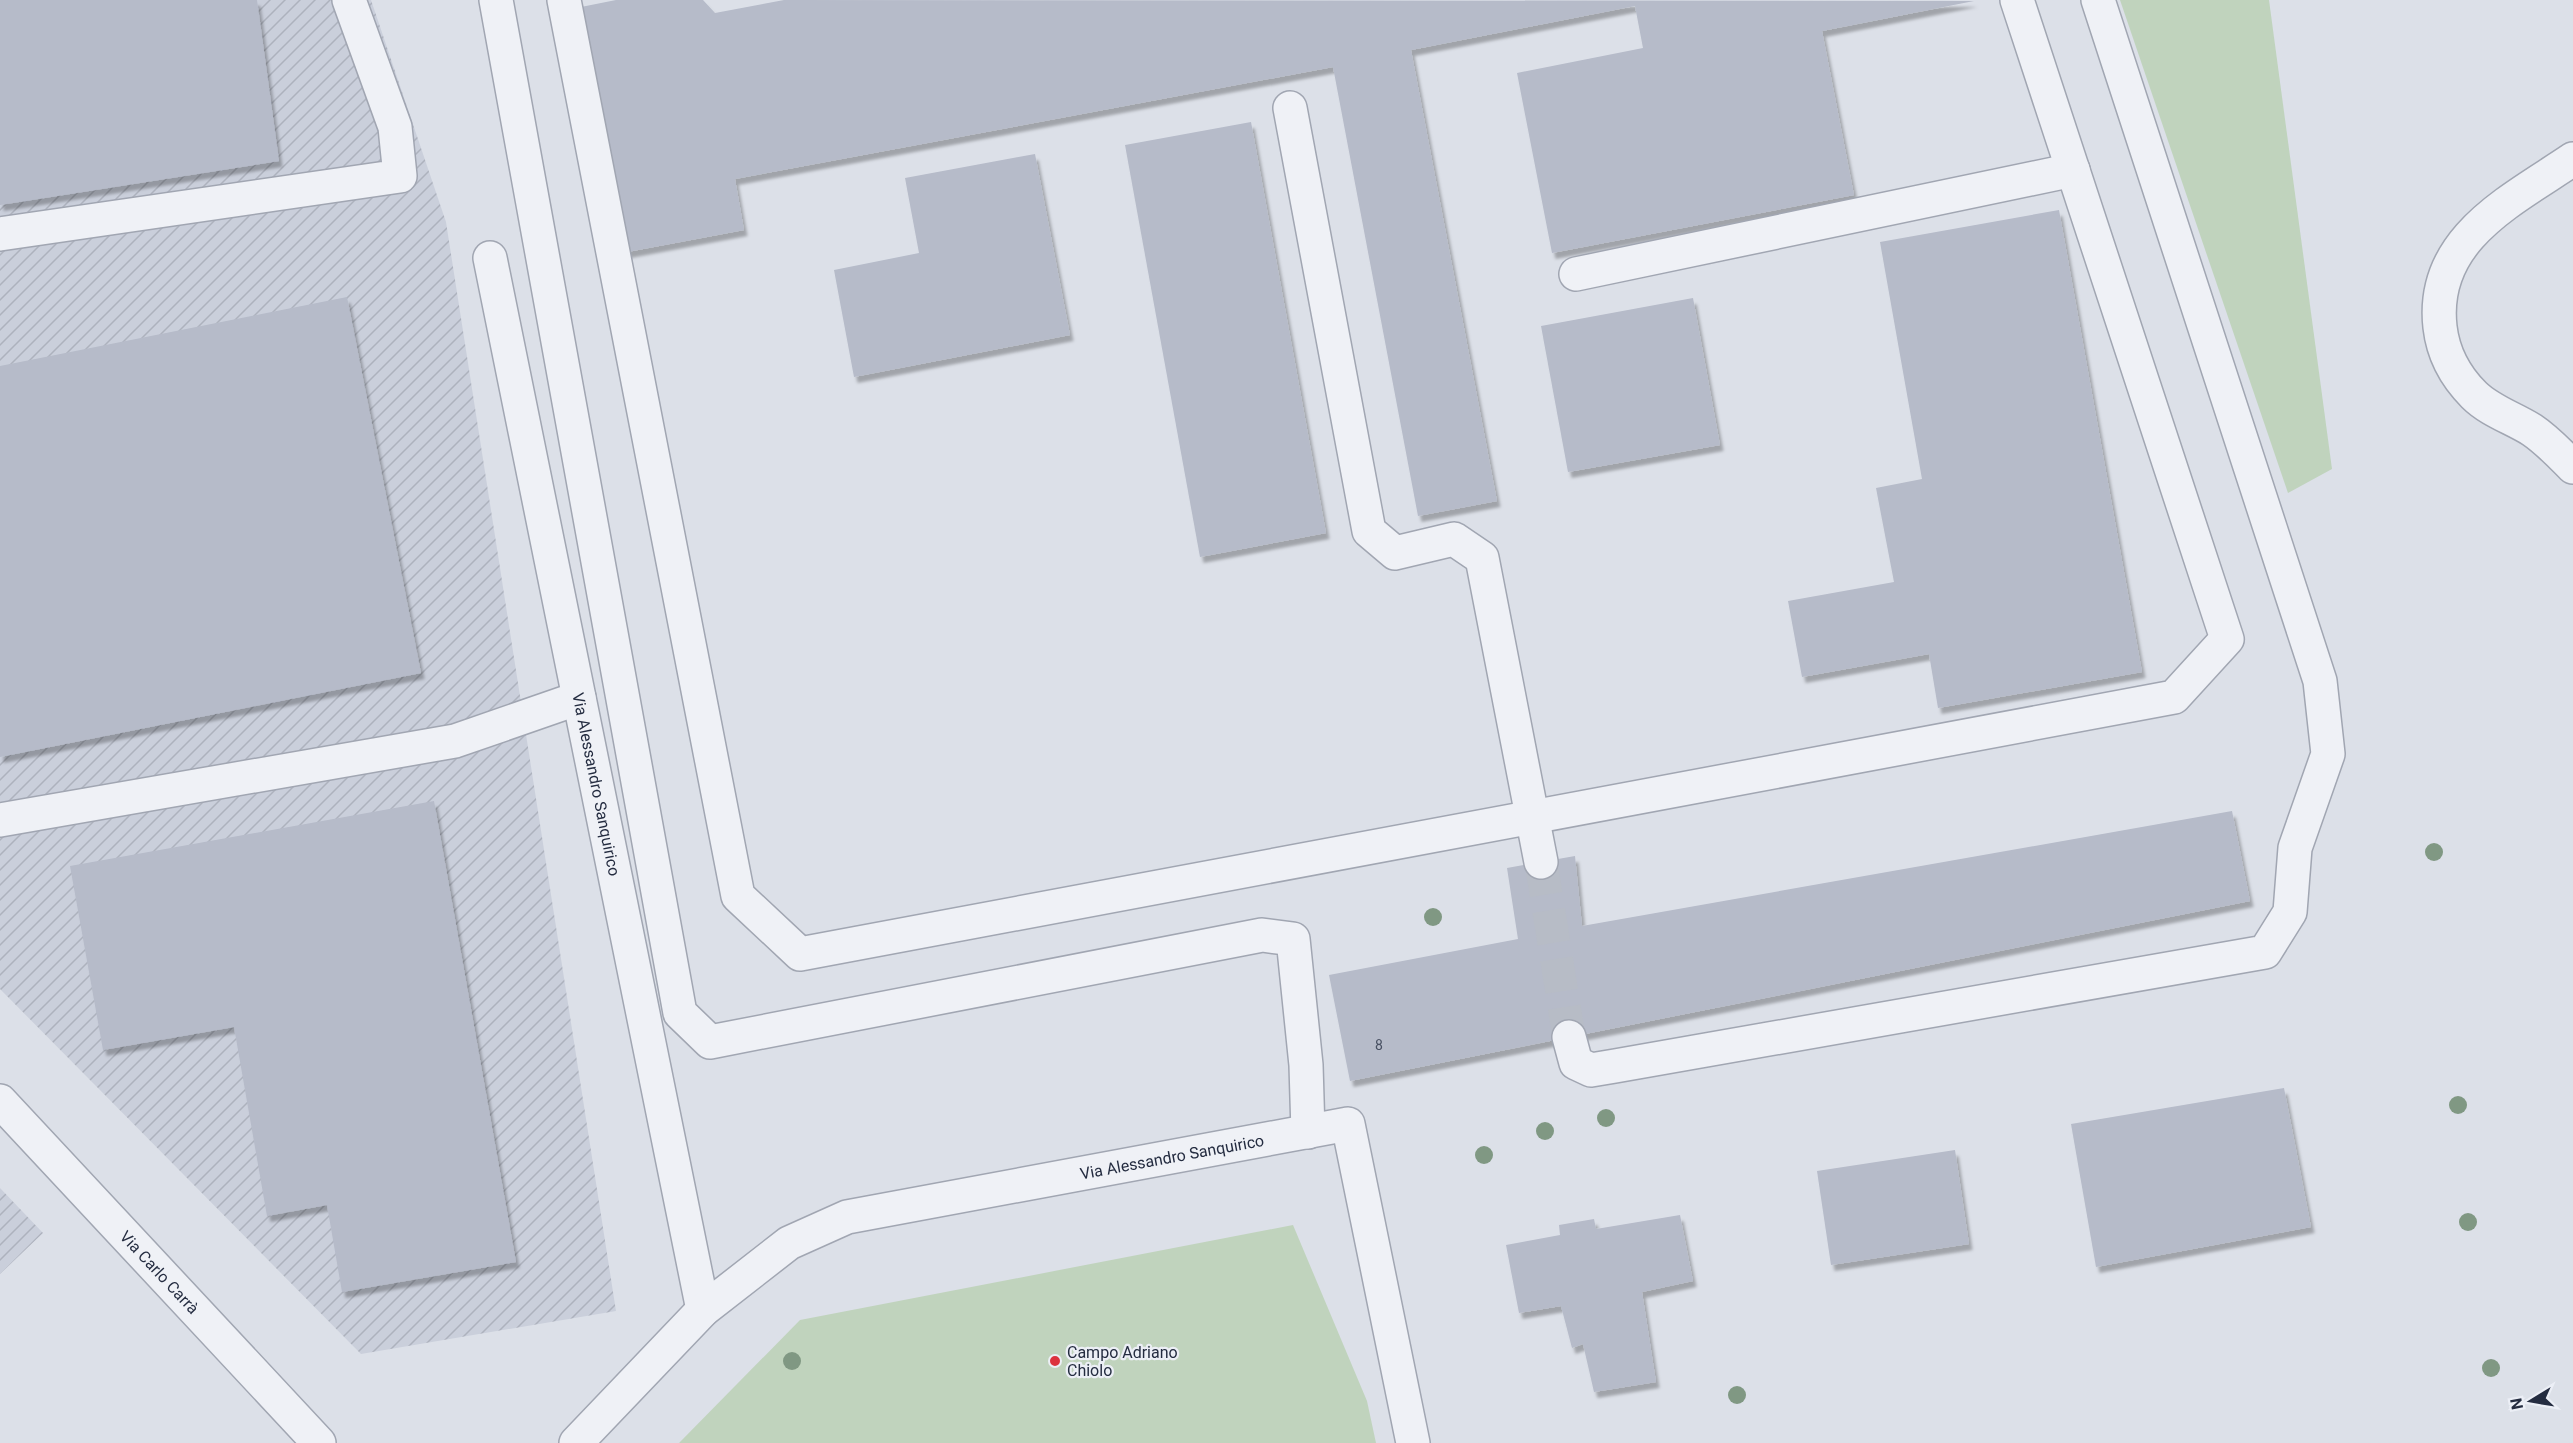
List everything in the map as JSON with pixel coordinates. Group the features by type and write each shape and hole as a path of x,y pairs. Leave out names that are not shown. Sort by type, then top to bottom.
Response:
{"street":[{"path":"0,234 400,176 395,127 349,0"},
{"path":"496,0 680,1013 710,1042 1262,935 1293,939 1306,1065 1308,1132"},
{"path":"564,0 738,896 800,954 2174,698 2227,639 2017,0"},
{"path":"1569,1037 1576,1063 1590,1070 1615,1066 2265,952 2290,912 2295,848 2328,754 2320,681 2098,0"},
{"path":"1290,108 1370,531 1395,553 1454,539 1482,558 1541,862"},
{"path":"2573,159 2503,205 2469,235 2445,271 2439,313 2442,340 2451,365 2463,383 2476,397 2489,406 2534,431 2573,467"},
{"path":"1576,274 2073,170"},
{"name":"Via Alessandro Sanquirico","path":"490,258 703,1310"},
{"path":"0,820 455,741 579,698"},
{"name":"Via Carlo Carrà","path":"0,1101 319,1443"},
{"name":"Via Alessandro Sanquirico","path":"576,1443 703,1310 789,1243 847,1217 1348,1124 1413,1443"}],"shaded area":[{"path":"0,0 371,0 446,222 616,1311 361,1354 0,989"},
{"path":"0,1188 43,1233 0,1274"}],"green space":[{"path":"2120,0 2269,0 2332,469 2288,493"},
{"name":"Campo Adriano Chiolo","path":"1293,1225 1367,1401 1376,1443 679,1443 800,1320"}],"building":[{"path":"0,0 257,0 279,161 0,205"},
{"path":"616,0 703,0 715,13 784,0 1974,1 1822,31 1854,195 1552,253 1517,73 1643,48 1635,6 1411,50 1497,501 1418,516 1333,67 735,179 744,230 622,253 576,8"},
{"path":"1251,122 1326,533 1200,557 1125,145"},
{"path":"1035,154 1070,335 854,377 834,270 919,253 905,178"},
{"path":"2059,210 2142,672 1938,708 1929,654 1802,677 1788,601 1894,582 1876,488 1922,479 1880,242"},
{"path":"347,297 421,673 0,757 0,366"},
{"path":"1693,298 1720,445 1568,472 1541,326"},
{"path":"434,801 516,1262 342,1292 327,1205 267,1216 234,1027 103,1050 70,866"},
{"path":"2232,811 2250,901 1350,1081 1329,975 1518,939 1507,868 1575,856 1582,926"},
{"path":"2284,1088 2311,1227 2096,1267 2071,1124"},
{"path":"1955,1150 1969,1244 1831,1265 1817,1171"},
{"path":"1680,1215 1693,1281 1642,1292 1656,1382 1594,1392 1583,1344 1572,1348 1561,1306 1519,1313 1506,1245 1560,1235 1559,1225 1594,1219 1596,1229"}],"tunnel":[{"path":"1541,862 1569,1037"}],"place":[{"name":"Campo Adriano Chiolo","path":"1055,1361"}]}
